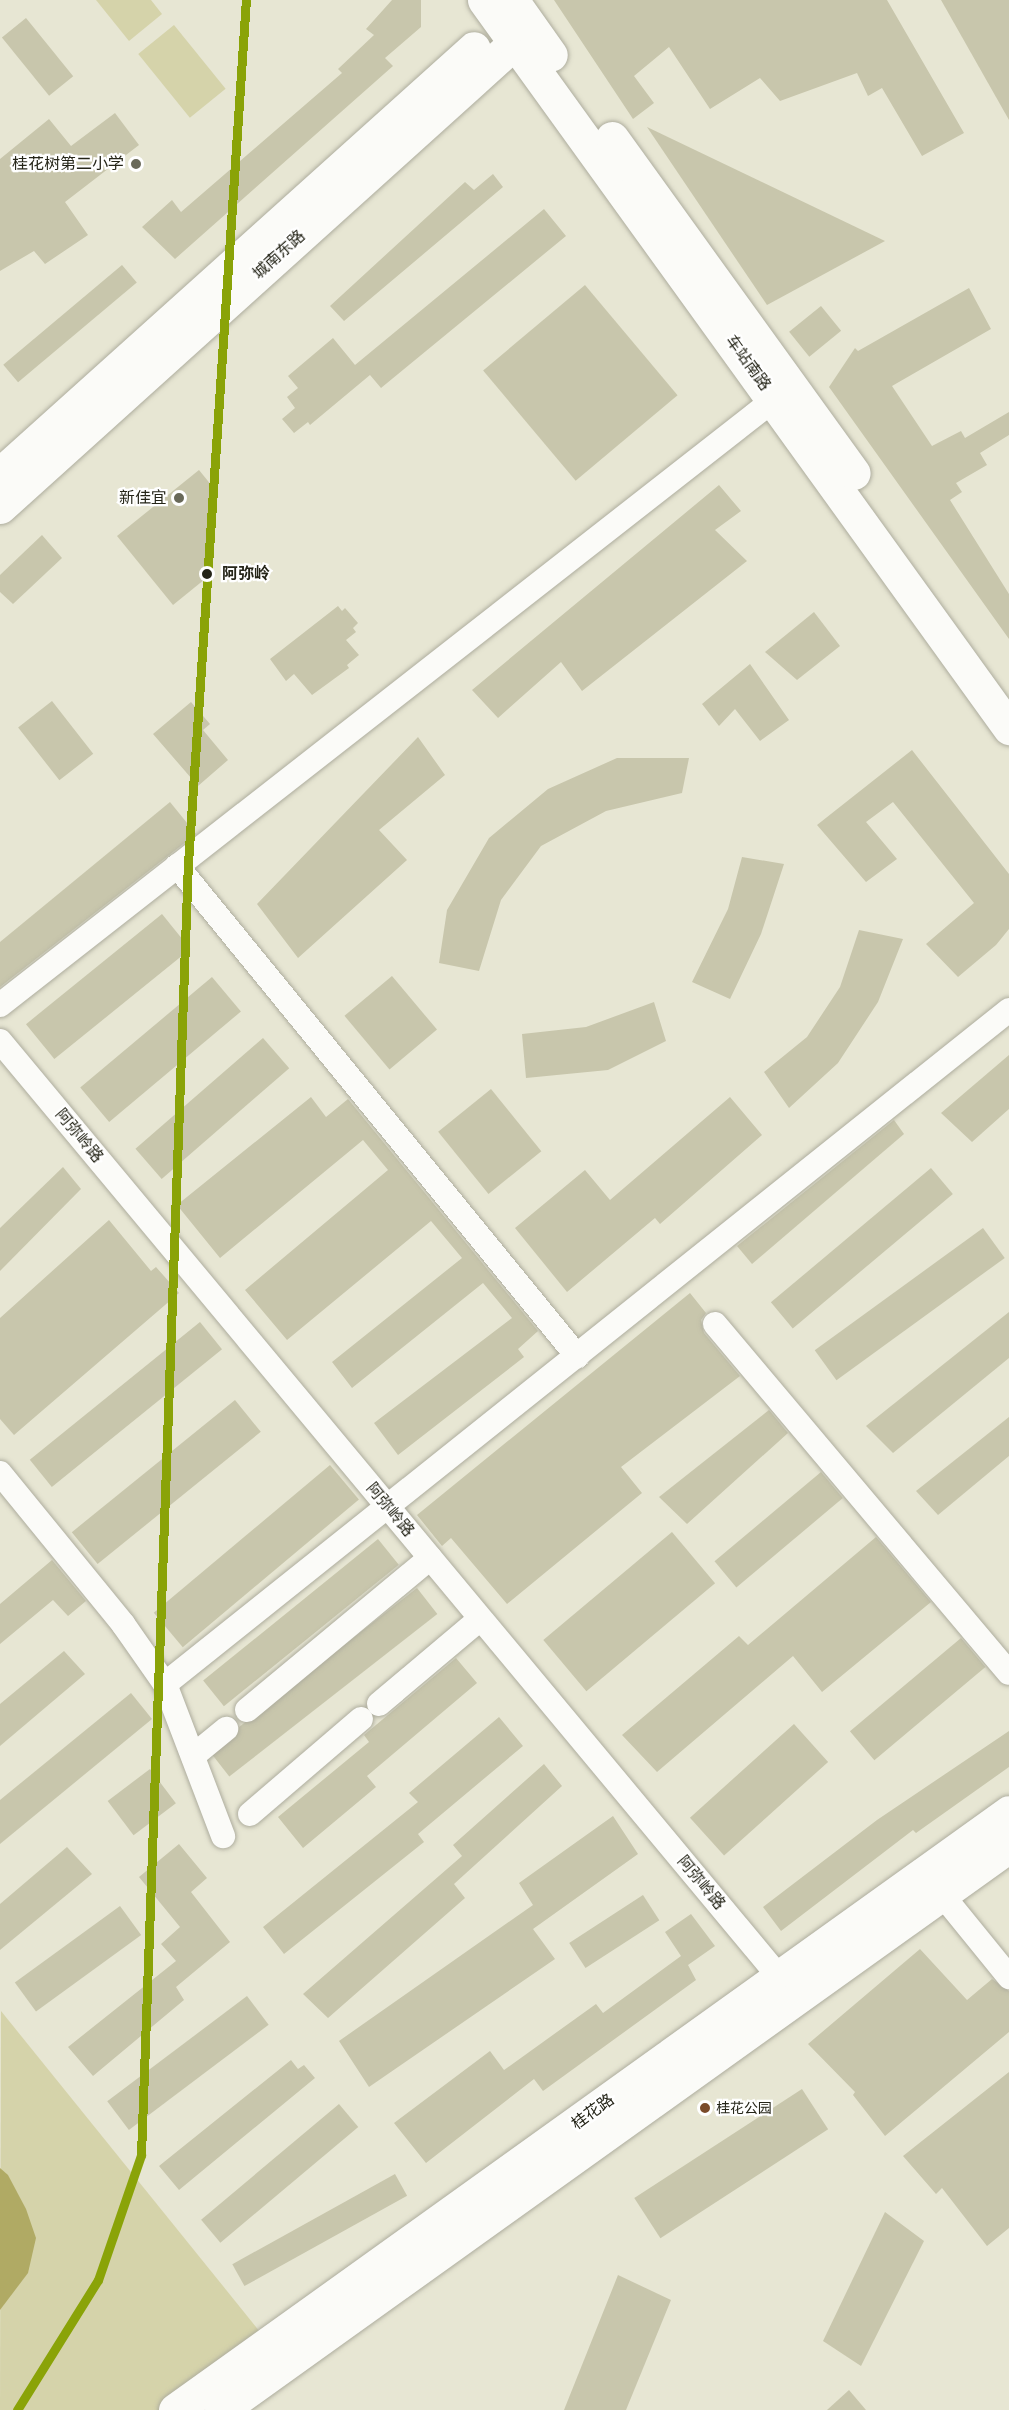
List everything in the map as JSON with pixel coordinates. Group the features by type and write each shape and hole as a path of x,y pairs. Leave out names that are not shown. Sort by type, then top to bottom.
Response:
{"main road":[{"name":"车站南路","path":"510,17 783,392 1009,693"},
{"name":"城南东路","path":"0,474 510,17"},
{"name":"城南东路","path":"0,507 510,17"},
{"name":"车站南路","path":"783,392 1009,728"},
{"name":"桂花路","path":"221,2410 934,1885 1009,1812"},
{"name":"桂花路","path":"175,2410 780,1978 934,1885 1009,1846"}],"street":[{"path":"0,1005 783,392"},
{"path":"177,866 577,1356"},
{"path":"165,1684 1009,1010"},
{"name":"阿弥岭路","path":"0,1041 780,1978"},
{"path":"715,1324 1009,1673"},
{"path":"0,1473 123,1624 165,1684 223,1836"},
{"path":"247,1710 430,1558"},
{"path":"379,1704 480,1619"},
{"path":"250,1814 361,1719"},
{"path":"193,1756 226,1729"},
{"path":"934,1885 1009,1977"}],"shaded area":[{"path":"96,0 151,0 162,14 129,41"},
{"path":"174,25 226,89 190,118 138,54"},
{"path":"1,2011 269,2343 160,2410 0,2410"},
{"path":"0,2168 8,2175 26,2209 36,2238 28,2273 0,2310"}],"building":[{"path":"392,0 421,0 421,27 385,58 393,66 175,259 142,227 172,200 181,212 342,73 338,69 374,35 366,29"},
{"path":"554,0 887,0 964,133 922,156 882,88 868,96 857,73 780,101 760,78 710,109 669,47 634,76 654,103 633,119"},
{"path":"941,0 1009,0 1009,120"},
{"path":"26,18 73,76 49,96 2,38"},
{"path":"115,113 139,145 65,202 88,235 45,264 34,251 0,271 0,159 49,119 71,146"},
{"path":"647,127 885,241 767,305"},
{"path":"493,174 503,187 344,321 330,306 465,182 474,190"},
{"path":"544,209 566,236 381,388 370,375 310,425 308,422 294,433 282,419 295,408 287,397 298,388 288,376 333,338 355,365"},
{"path":"122,265 137,283 18,382 3,365"},
{"path":"585,285 678,395 576,481 483,370"},
{"path":"969,288 991,329 892,386 932,446 961,431 965,438 1009,412 1009,435 980,453 987,465 956,483 962,492 950,500 1009,594 1009,639 829,387 855,348 858,351"},
{"path":"821,306 841,331 809,357 789,332"},
{"path":"199,470 216,491 210,575 173,605 117,536"},
{"path":"719,485 741,511 715,530 747,561 582,691 561,662 498,718 472,690"},
{"path":"42,535 62,558 13,604 0,592 0,575"},
{"path":"338,606 342,611 345,608 358,623 353,628 356,632 346,640 359,655 347,665 349,668 312,695 294,674 286,681 270,659"},
{"path":"814,612 840,646 797,680 765,652"},
{"path":"750,664 789,720 760,741 735,709 719,726 702,704"},
{"path":"52,701 93,754 59,780 18,727"},
{"path":"191,702 210,724 203,730 228,760 198,786 153,734"},
{"path":"418,737 445,775 379,830 407,860 298,958 257,904"},
{"path":"912,750 1009,874 1009,929 996,945 958,977 926,944 974,903 893,802 866,822 897,859 866,882 817,825"},
{"path":"617,758 689,758 682,793 606,811 541,846 501,900 479,971 439,963 447,910 489,838 548,789"},
{"path":"170,802 196,834 0,987 0,942"},
{"path":"742,857 784,864 761,934 730,999 692,982 728,909"},
{"path":"162,914 190,949 54,1059 26,1024"},
{"path":"859,930 903,939 878,1002 838,1063 789,1108 764,1072 807,1037 840,987"},
{"path":"392,976 437,1030 390,1069 345,1016"},
{"path":"212,977 241,1011 109,1122 80,1088"},
{"path":"654,1002 666,1041 608,1070 526,1078 522,1034 586,1027"},
{"path":"263,1038 289,1068 162,1179 135,1149"},
{"path":"1009,1055 1009,1109 972,1142 941,1113"},
{"path":"491,1089 541,1151 488,1194 438,1132"},
{"path":"311,1097 326,1117 348,1099 538,1331 518,1349 524,1357 398,1455 374,1423 512,1318 483,1283 352,1388 332,1362 462,1258 431,1221 287,1340 245,1290 388,1170 363,1140 220,1258 177,1205"},
{"path":"730,1097 762,1135 660,1224 655,1218 567,1292 515,1228 585,1170 610,1200"},
{"path":"894,1120 904,1134 752,1264 737,1246"},
{"path":"63,1167 81,1189 0,1271 0,1228"},
{"path":"931,1168 953,1194 793,1328 771,1302"},
{"path":"109,1220 151,1271 156,1267 179,1293 14,1435 0,1419 0,1318"},
{"path":"983,1228 1005,1258 836,1380 815,1350"},
{"path":"690,1293 706,1313 701,1320 704,1333 740,1376 621,1467 642,1493 507,1604 451,1538 442,1546 417,1515"},
{"path":"1009,1312 1009,1358 893,1453 866,1426"},
{"path":"200,1322 222,1349 52,1487 30,1460"},
{"path":"235,1400 261,1432 98,1564 72,1532"},
{"path":"769,1410 788,1433 687,1524 659,1497"},
{"path":"1009,1417 1009,1456 938,1515 916,1491"},
{"path":"330,1465 359,1499 183,1647 154,1613"},
{"path":"821,1472 843,1498 736,1587 715,1561"},
{"path":"672,1532 715,1583 586,1691 543,1640"},
{"path":"876,1537 931,1602 822,1692 793,1656 657,1772 622,1735 739,1636 748,1645"},
{"path":"378,1539 399,1565 224,1706 203,1681"},
{"path":"52,1560 86,1601 68,1616 53,1600 0,1644 0,1604"},
{"path":"417,1588 437,1614 229,1777 209,1751"},
{"path":"961,1638 985,1667 874,1760 850,1731"},
{"path":"64,1651 85,1674 0,1746 0,1704"},
{"path":"456,1658 477,1683 367,1776 376,1787 303,1848 278,1817 369,1742 364,1735"},
{"path":"131,1693 152,1719 0,1844 0,1800"},
{"path":"499,1717 523,1746 418,1834 424,1842 284,1954 263,1927 418,1802 409,1793"},
{"path":"794,1724 828,1762 724,1856 690,1818"},
{"path":"1009,1731 1009,1767 916,1833 913,1830 781,1931 763,1907 877,1820"},
{"path":"544,1764 562,1786 454,1884 465,1898 328,2018 303,1994 462,1856 453,1845"},
{"path":"150,1769 176,1803 134,1835 108,1801"},
{"path":"613,1816 638,1854 533,1929 555,1959 369,2087 339,2041 533,1905 519,1883"},
{"path":"179,1844 207,1878 191,1892 230,1942 176,1987 184,2000 93,2076 68,2047 176,1961 161,1944 180,1927 139,1877"},
{"path":"67,1847 92,1874 0,1950 0,1904"},
{"path":"643,1895 659,1920 586,1968 569,1943"},
{"path":"120,1906 141,1935 36,2012 15,1982"},
{"path":"691,1914 715,1946 688,1965 696,1980 543,2091 534,2079 426,2163 394,2123 490,2051 504,2070 596,2004 603,2013 681,1956 665,1932"},
{"path":"920,1949 967,2000 992,1979 1009,1991 1009,2032 885,2136 853,2095 855,2092 808,2044"},
{"path":"247,1996 269,2025 129,2130 107,2101"},
{"path":"291,2060 298,2069 304,2065 315,2078 179,2190 159,2166"},
{"path":"1009,2072 1009,2228 987,2246 942,2188 936,2194 903,2156"},
{"path":"802,2089 828,2129 660,2238 634,2198"},
{"path":"339,2104 358,2127 220,2243 201,2220"},
{"path":"395,2174 407,2196 244,2286 232,2264"},
{"path":"885,2212 924,2241 861,2366 823,2341"},
{"path":"618,2275 671,2300 626,2410 564,2410"},
{"path":"849,2390 866,2410 827,2410"}],"transit line":[{"path":"17,2410 98,2280 141,2155 188,863 246,0"}],"place":[{"name":"桂花树第二小学","path":"136,164"},
{"name":"新佳宜","path":"179,498"},
{"name":"阿弥岭","path":"207,574"},
{"name":"桂花公园","path":"705,2108"}]}
